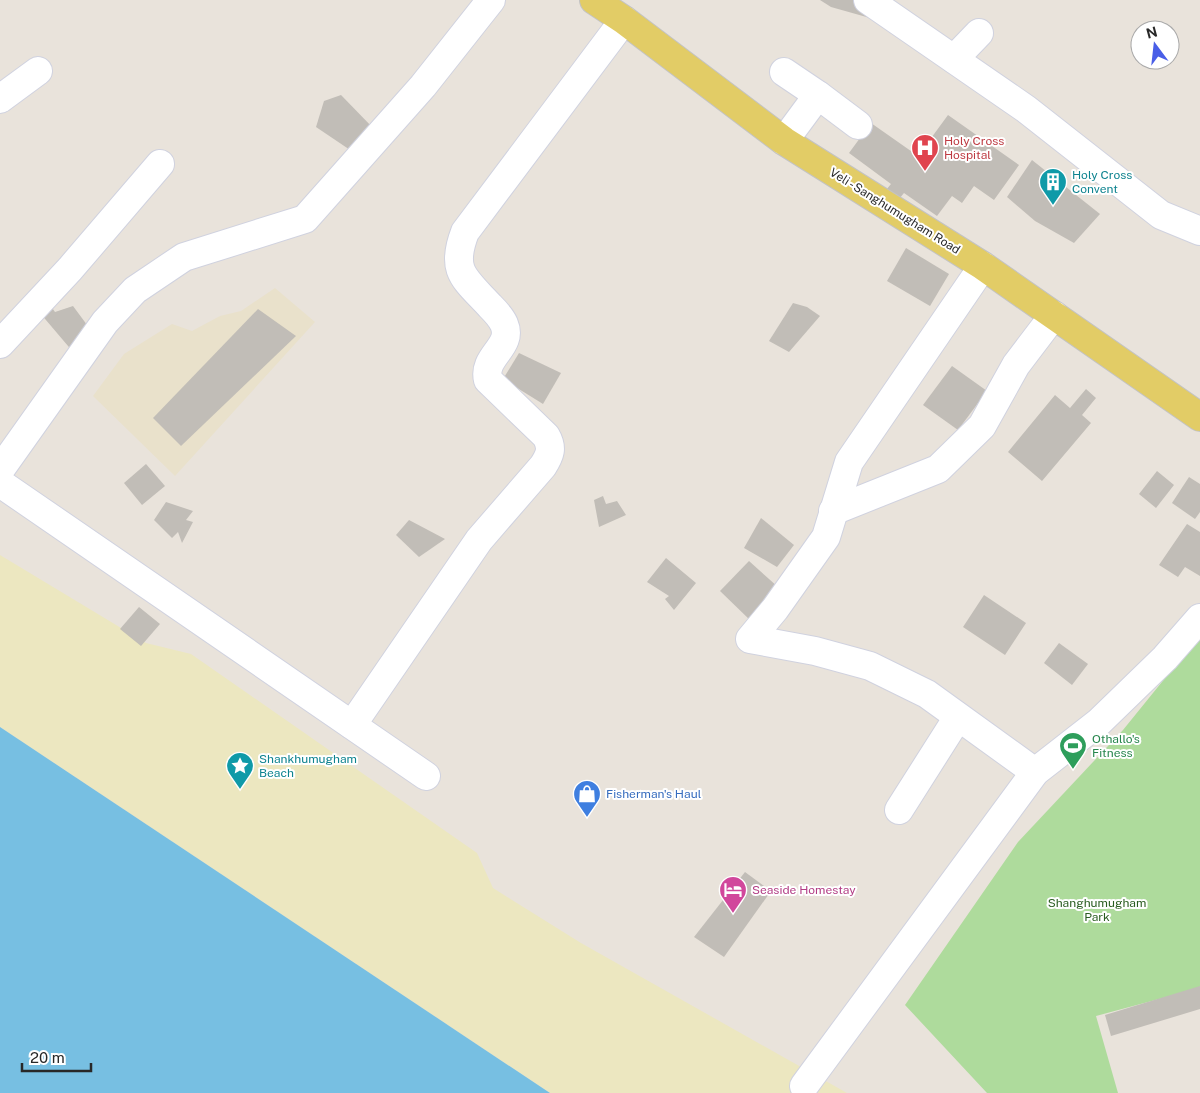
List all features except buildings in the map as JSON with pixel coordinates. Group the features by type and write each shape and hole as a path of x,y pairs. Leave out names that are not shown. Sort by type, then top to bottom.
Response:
{"main road":[{"name":"Veli - Sanghumugham Road","path":"594,0 624,20 784,141 983,266 1200,417"}],"street":[{"path":"0,470 105,322 136,290 184,257 305,219 423,86 492,0"},
{"path":"868,0 1026,110 1161,214 1200,231"},
{"path":"352,725 479,540 543,466 551,454 551,445 546,436 488,380 486,371 504,342 507,333 500,317 462,274 458,261 459,248 465,232 624,20"},
{"path":"954,59 979,33"},
{"path":"1,97 38,71"},
{"path":"784,72 858,125"},
{"path":"784,141 818,95"},
{"path":"0,344 70,269 160,164"},
{"path":"983,266 849,462 826,536 775,609 750,639 815,651 870,666 927,694 1035,772"},
{"path":"833,511 938,469 982,426 1016,365 1054,315"},
{"path":"0,483 426,776"},
{"path":"804,1086 1035,772 1105,715 1165,658 1200,618"},
{"path":"899,810 958,716"}],"shaded area":[{"path":"275,288 315,322 175,476 93,396 124,354 172,324 192,331 220,316 241,311"}],"green space":[{"name":"Shanghumugham Park","path":"1200,635 1200,988 1096,1016 1118,1093 987,1093 905,1005 1018,842 1123,730"}],"sand":[{"name":"Shankhumugham Beach","path":"0,555 146,643 191,654 477,853 493,888 581,943 847,1093 550,1093 0,727"}],"water":[{"path":"0,727 550,1093 0,1093"}],"place":[{"name":"Holy Cross Hospital","path":"925,172"},
{"name":"Holy Cross Convent","path":"1053,206"},
{"name":"Othallo's Fitness","path":"1073,770"},
{"name":"Shankhumugham Beach","path":"240,790"},
{"name":"Fisherman's Haul","path":"587,818"},
{"name":"Seaside Homestay","path":"733,914"}]}
